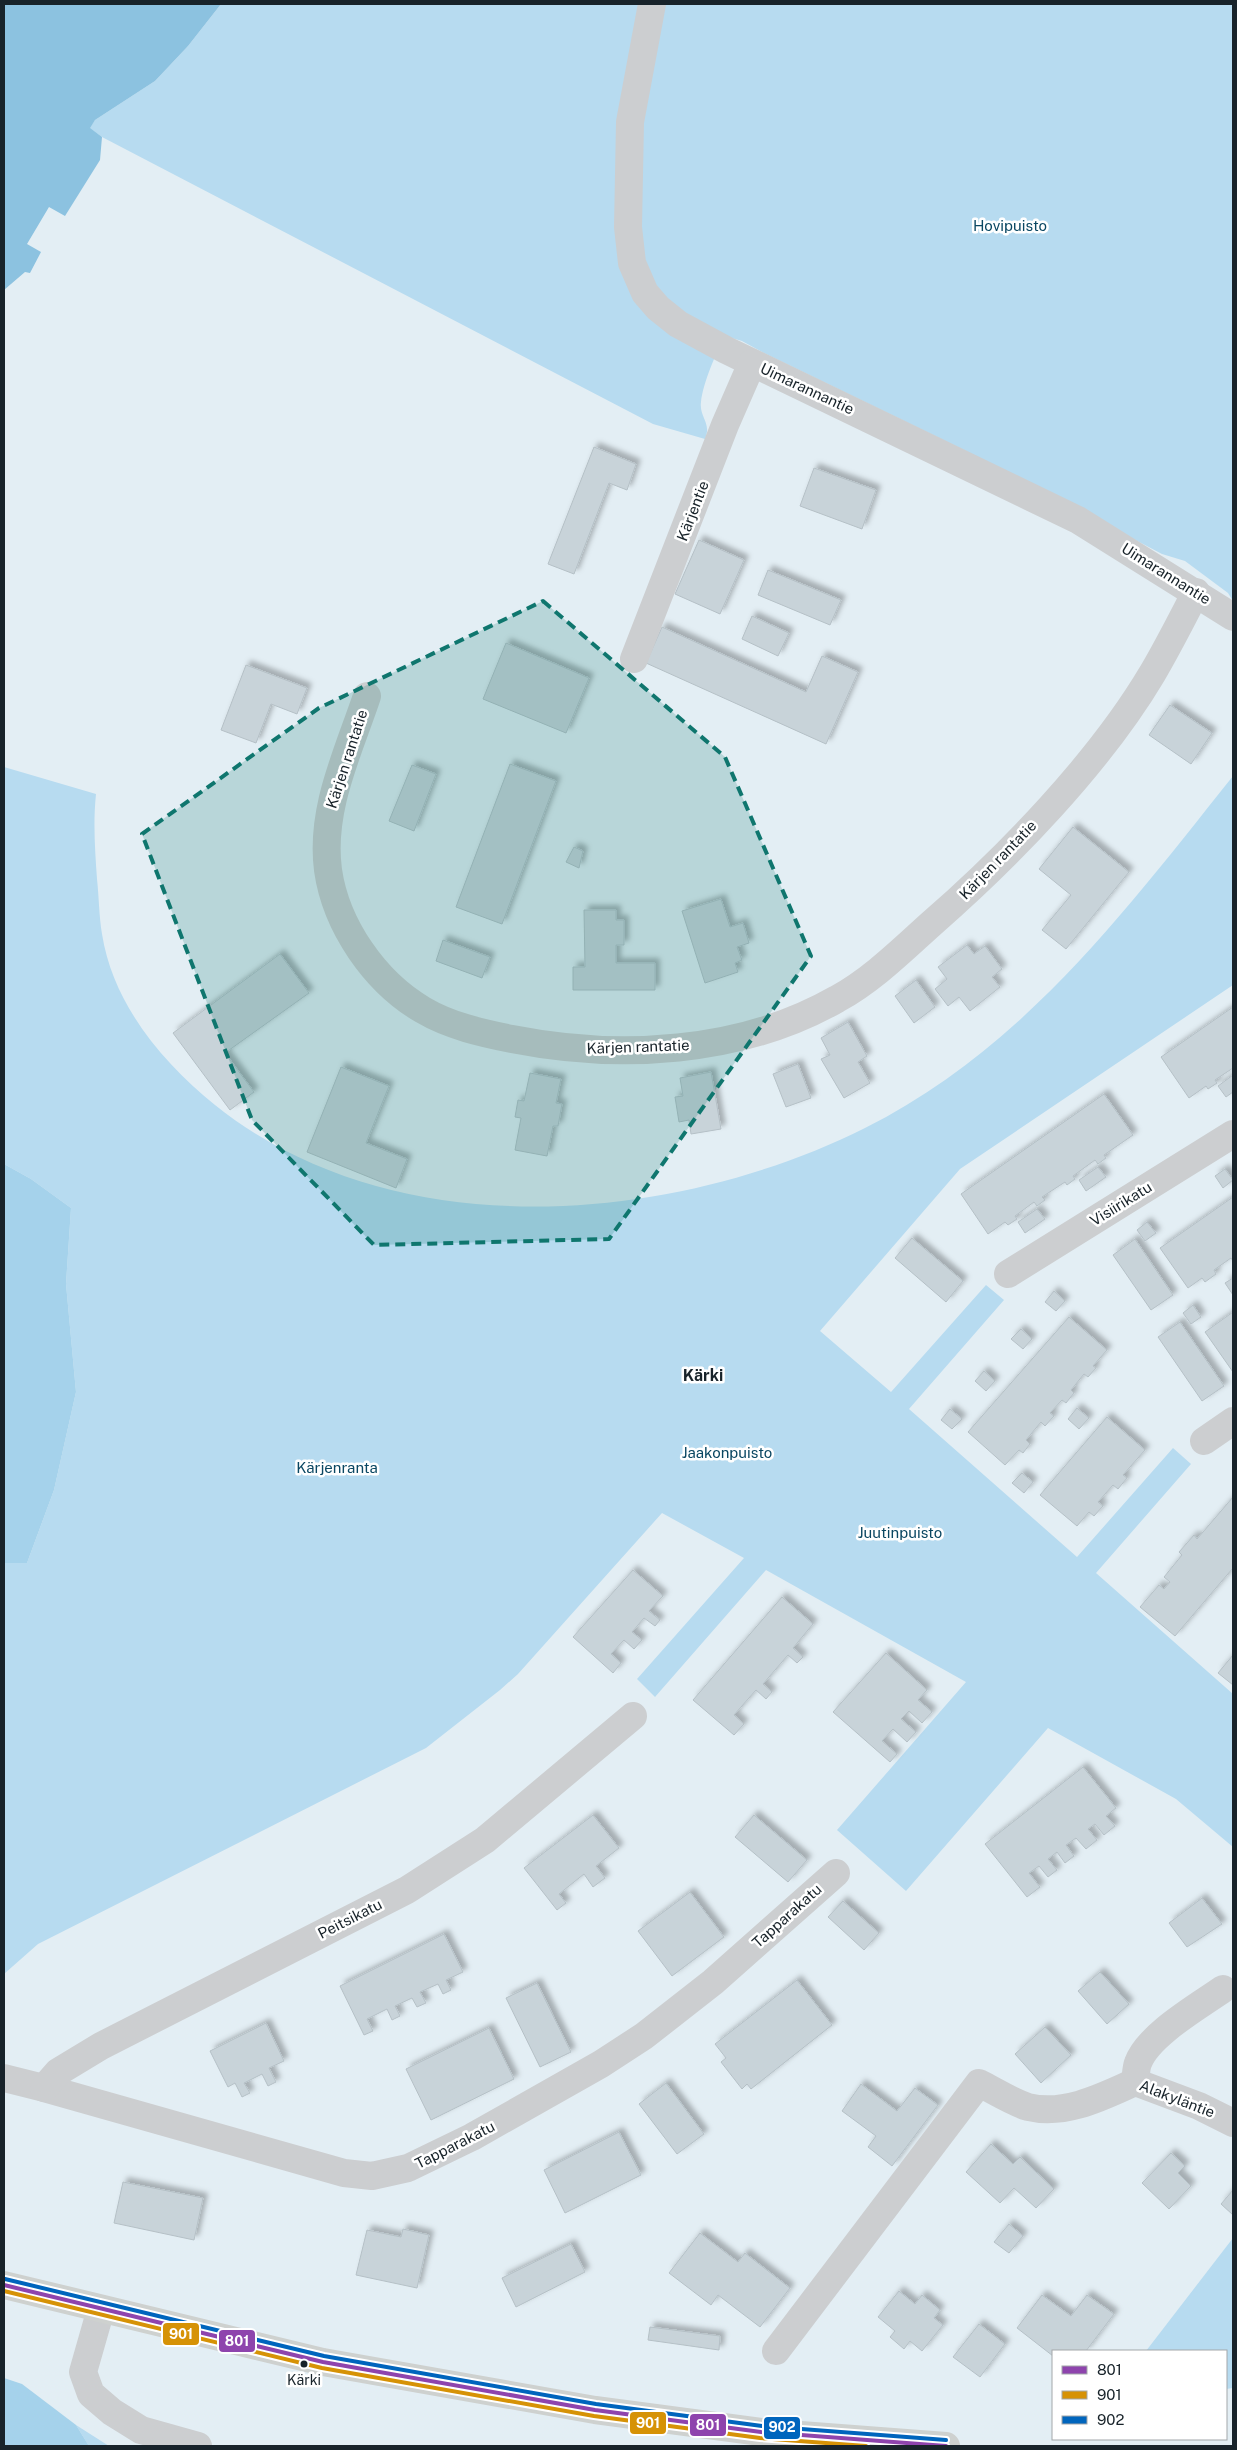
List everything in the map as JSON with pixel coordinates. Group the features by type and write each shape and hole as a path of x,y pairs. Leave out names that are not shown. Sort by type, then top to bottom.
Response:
{"main road":[{"path":"4,2285 323,2362 595,2410 761,2432 946,2446"}],"street":[{"name":"Uimarannantie","path":"652,4 630,122 628,227 632,263 645,292 664,314 678,324 752,363 1078,520 1196,592 1233,617"},
{"name":"Kärjentie","path":"634,659 697,502 725,425 752,363"},
{"name":"Kärjen rantatie","path":"367,696 330,804 326,834 328,871 335,900 362,952 402,995 424,1010 448,1022 484,1033 581,1050 670,1049 711,1043 750,1034 796,1018 837,1000 870,977 974,888 1060,796 1113,732 1151,676 1196,592"},
{"name":"Visiirikatu","path":"1008,1274 1233,1134"},
{"path":"1204,1442 1233,1421"},
{"name":"Peitsikatu","path":"44,2088 58,2072 93,2051 406,1890 443,1867 485,1840 633,1716"},
{"name":"Tapparakatu","path":"4,2078 344,2174 372,2176 408,2168 554,2093 644,2036 713,1982 836,1873"},
{"path":"1135,2082 1138,2062 1153,2042 1170,2026 1224,1989"},
{"name":"Alakyläntie","path":"776,2351 979,2083 1027,2106 1057,2110 1088,2102 1135,2082 1199,2106 1233,2123"},
{"path":"100,2309 83,2372 91,2394 112,2412 140,2430 198,2446"}],"highlighted area":[{"path":"543,601 725,757 811,956 609,1239 374,1245 252,1120 142,834 319,708"}],"green space":[{"name":"Hovipuisto","path":"221,4 1233,4 1233,601 1228,593 1185,561 1162,554 966,451 742,341 725,336 710,368 701,402 707,429 705,439 653,424 102,137 89,128 95,120 155,81 188,46"},
{"name":"Kärjenranta","path":"4,767 96,794 96,868 100,920 108,960 117,984 143,1030 159,1050 195,1088 215,1105 286,1151 364,1183 448,1201 534,1206 621,1201 707,1185 789,1161 865,1128 922,1096 974,1059 1023,1017 1068,973 1153,876 1233,776 1233,985 960,1169 820,1331 891,1392 986,1285 1004,1300 909,1409 1077,1557 1173,1448 1191,1464 1096,1573 1233,1694 1233,1847 1176,1799 1048,1728 906,1891 837,1830 966,1682 766,1570 655,1697 637,1679 744,1558 662,1513 518,1674 426,1748 38,1944 4,1974 4,1563 27,1563 54,1490 76,1392 66,1284 71,1208 31,1179 4,1164"},
{"path":"1233,2238 1233,2388 1227,2389 1227,2350 1147,2350"},
{"path":"76,2425 109,2446 89,2446"}],"shaded area":[{"path":"4,4 221,4 188,46 155,81 95,120 90,128 102,137 100,160 65,216 49,207 27,244 41,252 30,273 25,272 4,290"},
{"path":"4,1164 31,1179 71,1208 66,1284 76,1392 54,1490 27,1563 4,1563"},
{"path":"4,2378 22,2384 76,2425 89,2446 4,2446"}],"building":[{"path":"594,447 636,464 627,490 609,483 574,574 548,564"},
{"path":"814,468 876,490 862,529 800,506"},
{"path":"699,540 744,560 720,614 675,594"},
{"path":"768,570 841,600 830,625 758,595"},
{"path":"752,616 789,633 778,656 742,639"},
{"path":"662,627 806,692 822,656 858,672 826,744 646,663"},
{"path":"506,643 589,678 566,733 483,699"},
{"path":"246,665 307,688 297,714 271,704 256,743 221,730"},
{"path":"1170,705 1212,733 1191,764 1149,735"},
{"path":"510,764 556,781 502,924 456,907"},
{"path":"412,765 436,774 414,831 389,821"},
{"path":"1073,827 1129,872 1066,949 1042,930 1071,895 1039,869"},
{"path":"574,847 583,851 579,868 566,862"},
{"path":"721,899 730,927 743,923 749,943 737,947 742,960 735,963 738,972 705,983 682,911"},
{"path":"584,910 616,910 616,920 624,920 624,945 616,945 616,963 655,963 655,990 573,990 573,967 585,967"},
{"path":"443,940 490,957 482,978 436,961"},
{"path":"967,945 974,954 985,946 1002,969 992,977 1000,987 970,1011 959,997 948,1006 935,989 947,979 938,967"},
{"path":"280,954 309,993 225,1053 254,1092 230,1110 173,1033"},
{"path":"916,980 935,1007 914,1023 895,996"},
{"path":"1233,1007 1233,1068 1215,1080 1217,1083 1208,1089 1206,1086 1189,1098 1161,1057"},
{"path":"848,1022 867,1056 858,1062 870,1083 844,1098 821,1059 830,1055 821,1038"},
{"path":"798,1064 811,1098 786,1107 773,1074"},
{"path":"341,1067 389,1086 366,1143 407,1159 396,1188 307,1152"},
{"path":"711,1072 721,1129 691,1134 689,1120 679,1122 675,1097 683,1096 680,1078"},
{"path":"530,1073 561,1079 556,1103 562,1104 558,1126 553,1126 547,1156 515,1150 521,1118 515,1117 518,1100 524,1101"},
{"path":"1233,1075 1233,1092 1226,1097 1218,1086"},
{"path":"1104,1094 1133,1135 1104,1155 1106,1158 1098,1164 1095,1160 1073,1176 1075,1179 1067,1185 1065,1182 1042,1197 1045,1200 1037,1206 1034,1202 1015,1216 1017,1219 1008,1225 1005,1222 988,1234 961,1194"},
{"path":"1098,1167 1106,1177 1086,1191 1079,1180"},
{"path":"1225,1169 1233,1180 1223,1188 1215,1176"},
{"path":"1233,1197 1233,1261 1231,1258 1214,1270 1216,1274 1205,1282 1202,1278 1188,1288 1160,1248"},
{"path":"1037,1209 1045,1219 1025,1233 1018,1222"},
{"path":"1147,1222 1156,1233 1145,1241 1137,1230"},
{"path":"912,1238 963,1281 946,1302 895,1258"},
{"path":"1135,1239 1173,1295 1151,1310 1113,1255"},
{"path":"1233,1278 1233,1295 1225,1283"},
{"path":"1054,1291 1065,1301 1056,1311 1045,1302"},
{"path":"1193,1305 1201,1317 1191,1324 1183,1313"},
{"path":"1233,1312 1233,1372 1205,1332"},
{"path":"1069,1317 1107,1350 1093,1366 1096,1368 1088,1377 1084,1374 1071,1390 1074,1393 1066,1403 1062,1400 1050,1413 1054,1416 1045,1426 1041,1422 1026,1440 1030,1444 1023,1453 1019,1450 1005,1465 968,1432"},
{"path":"1180,1322 1224,1386 1202,1401 1158,1337"},
{"path":"1021,1329 1032,1339 1023,1349 1011,1339"},
{"path":"984,1371 995,1381 986,1391 975,1381"},
{"path":"1077,1408 1089,1418 1079,1429 1068,1419"},
{"path":"950,1409 962,1419 952,1429 941,1420"},
{"path":"1107,1417 1145,1450 1123,1475 1127,1478 1118,1489 1113,1485 1098,1502 1103,1506 1094,1516 1089,1512 1077,1526 1040,1495"},
{"path":"1022,1473 1033,1482 1024,1493 1012,1483"},
{"path":"1233,1497 1233,1568 1175,1636 1140,1607 1159,1585 1164,1589 1170,1582 1164,1577 1182,1555 1179,1552 1194,1535 1197,1539"},
{"path":"633,1570 663,1596 649,1611 660,1620 655,1626 644,1618 632,1632 642,1640 634,1649 624,1640 611,1654 621,1663 613,1673 573,1637"},
{"path":"782,1597 813,1624 793,1648 803,1657 797,1663 788,1655 763,1684 772,1692 766,1699 756,1690 734,1715 744,1724 734,1735 693,1700"},
{"path":"886,1653 927,1690 918,1700 932,1712 922,1723 909,1711 901,1719 916,1732 907,1742 893,1729 882,1741 897,1754 890,1762 833,1712"},
{"path":"1233,1655 1233,1685 1218,1673"},
{"path":"1083,1767 1116,1808 1106,1816 1115,1826 1104,1835 1095,1824 1088,1829 1097,1840 1086,1849 1076,1838 1066,1845 1074,1856 1065,1863 1057,1852 1048,1859 1057,1870 1048,1877 1039,1866 1029,1873 1040,1887 1027,1897 985,1844"},
{"path":"593,1815 619,1848 596,1866 605,1878 593,1887 584,1874 559,1894 566,1903 557,1910 524,1868"},
{"path":"754,1815 807,1860 788,1882 735,1837"},
{"path":"690,1892 724,1937 672,1976 638,1931"},
{"path":"1202,1898 1222,1924 1187,1947 1169,1923"},
{"path":"843,1901 879,1933 864,1950 828,1917"},
{"path":"444,1934 463,1972 446,1980 451,1990 443,1994 438,1984 420,1992 426,2003 417,2007 412,1998 395,2006 400,2016 392,2020 387,2009 367,2019 373,2031 364,2035 340,1986"},
{"path":"1100,1972 1129,2004 1107,2024 1078,1991"},
{"path":"797,1980 832,2025 751,2089 747,2084 742,2089 721,2062 726,2058 715,2044"},
{"path":"537,1983 571,2052 540,2067 506,1998"},
{"path":"266,2023 284,2061 269,2068 276,2082 268,2086 262,2074 244,2083 250,2093 242,2097 235,2083 228,2087 210,2051"},
{"path":"1045,2027 1071,2055 1041,2083 1015,2054"},
{"path":"489,2028 514,2079 431,2120 406,2069"},
{"path":"666,2083 704,2134 677,2154 639,2104"},
{"path":"861,2084 897,2111 915,2088 938,2105 892,2166 868,2147 876,2136 842,2111"},
{"path":"619,2132 641,2175 565,2213 544,2170"},
{"path":"991,2144 1013,2164 1020,2157 1054,2189 1036,2208 1014,2188 1000,2203 966,2172"},
{"path":"1171,2153 1185,2166 1178,2173 1191,2186 1169,2209 1142,2183"},
{"path":"123,2182 203,2198 194,2240 114,2223"},
{"path":"1233,2190 1233,2215 1221,2204"},
{"path":"1009,2224 1023,2236 1009,2253 994,2242"},
{"path":"403,2229 429,2235 417,2288 356,2275 367,2230 401,2237"},
{"path":"700,2233 738,2262 745,2253 790,2288 760,2327 718,2295 711,2305 669,2273"},
{"path":"571,2244 585,2272 516,2307 502,2278"},
{"path":"899,2291 915,2304 922,2295 940,2310 934,2318 943,2325 922,2351 910,2341 904,2349 890,2337 895,2331 878,2317"},
{"path":"1042,2295 1071,2316 1087,2295 1114,2314 1087,2350 1052,2350 1052,2355 1017,2328"},
{"path":"979,2324 1005,2344 980,2377 953,2357"},
{"path":"650,2327 720,2336 719,2350 648,2340"}],"transit line":[{"name":"902","path":"5,2279 324,2356 596,2404 762,2426 946,2440"},
{"name":"801","path":"4,2285 323,2362 595,2410 761,2432 946,2446"},
{"name":"901","path":"4,2291 322,2368 594,2416 760,2438 866,2446"}],"place":[{"name":"Kärki","path":"304,2364"}],"district":[{"name":"Kärki","path":"703,1375"}],"park label":[{"name":"Jaakonpuisto","path":"727,1453"},
{"name":"Juutinpuisto","path":"900,1533"}]}
